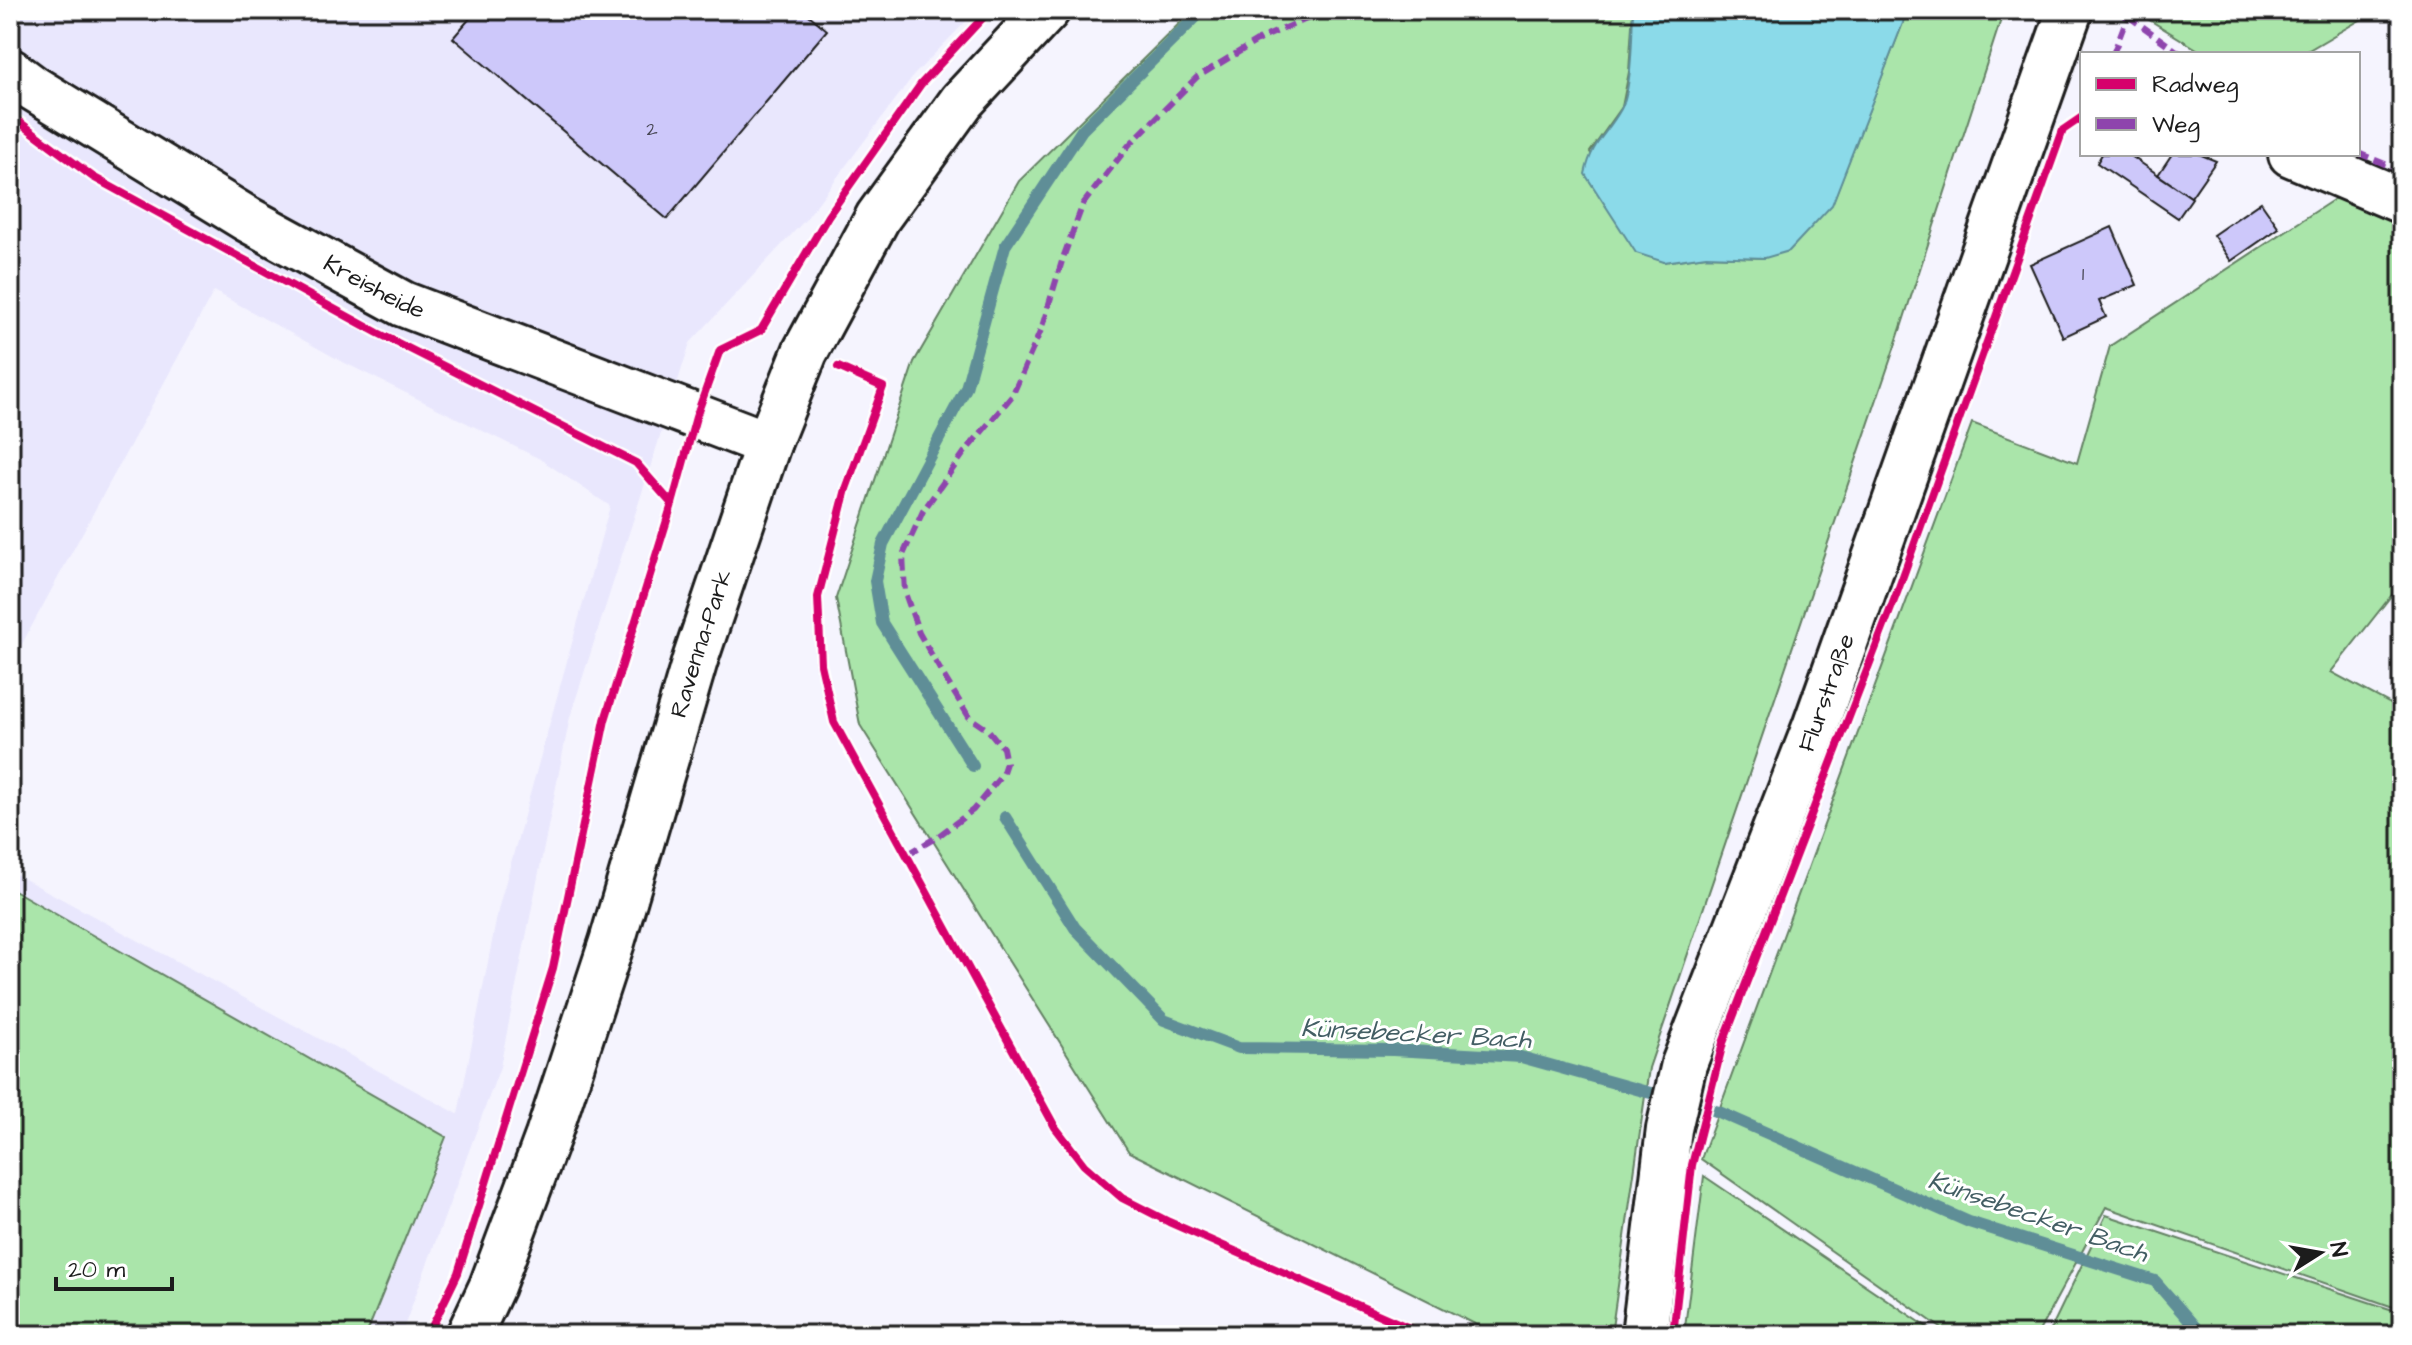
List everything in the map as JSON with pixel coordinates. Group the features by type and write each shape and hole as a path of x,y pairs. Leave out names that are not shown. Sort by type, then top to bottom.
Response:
{"street":[{"name":"Ravenna-Park","path":"469,1335 492,1286 548,1136 612,942 695,660 768,444 805,352 878,217 962,101 1047,10"},
{"name":"Flurstraße","path":"1644,1335 1669,1129 1684,1064 2068,63 2070,10"},
{"name":"Kreisheide","path":"10,71 47,97 247,219 403,304 768,444"},
{"path":"2296,156 2402,201"}],"shaded area":[{"path":"10,10 977,10 913,76 806,219 690,343 570,717 500,1067 401,1335 10,1335 10,871 458,1114 499,906 610,506 540,459 341,361 214,291 10,666"}],"green space":[{"path":"1193,10 1633,10 1629,72 1622,107 1590,152 1664,262 1706,256 1765,258 1832,204 1908,10 2004,10 1895,346 1649,1068 1611,1335 1497,1335 1129,1152 860,725 836,598 914,362 1019,181"},
{"path":"2151,10 2377,10 2305,52 2202,52 2148,19"},
{"path":"2336,198 2402,225 2402,582 2331,672 2402,710 2402,1310 2106,1207 2037,1335 1951,1335 1701,1159 1972,423 2077,463 2110,346"},
{"path":"10,888 446,1137 366,1335 10,1335"},
{"path":"1704,1176 1939,1335 1684,1335"},
{"path":"2106,1215 2402,1313 2402,1335 2048,1335"}],"water":[{"path":"1633,10 1908,10 1832,205 1789,251 1765,258 1706,256 1664,262 1636,253 1585,174 1596,146 1625,100 1631,61"}],"building":[{"path":"477,10 803,10 827,30 667,219 453,38"},
{"path":"2101,156 2131,156 2192,198 2178,218 2097,163"},
{"path":"2171,156 2204,156 2216,161 2191,197 2158,175"},
{"path":"2261,202 2279,228 2231,261 2213,235"},
{"path":"2112,227 2137,285 2099,301 2106,317 2063,337 2030,264"}],"waterway":[{"name":"Künsebecker Bach","path":"973,766 882,623 875,581 883,544 966,388 1005,246 1082,130 1203,10"},
{"name":"Künsebecker Bach","path":"1005,817 1075,928 1164,1020 1239,1048 1393,1050 1521,1057 1719,1112 1969,1222 2155,1281 2202,1335"}],"marked path":[{"path":"908,854 973,810 1002,775 1006,763 1003,748 989,731 969,717 942,673 919,633 905,593 903,555 923,511 964,453 1012,396 1041,330 1083,204 1129,145 1197,77 1262,38 1328,10"},
{"path":"2114,52 2130,10"},
{"path":"2128,16 2178,52"},
{"path":"2360,154 2402,171"}],"cycle path":[{"path":"428,1335 458,1273 553,968 605,720 696,417 720,350 761,330 828,216 921,84 990,10"},
{"path":"10,115 93,177 378,333 636,463 672,504"},
{"path":"1673,1335 1692,1165 1723,1043 1898,590 2063,130 2080,118"},
{"path":"838,367 883,387 846,489 818,597 821,664 834,722 1055,1127 1084,1165 1122,1198 1169,1222 1425,1335"}]}
